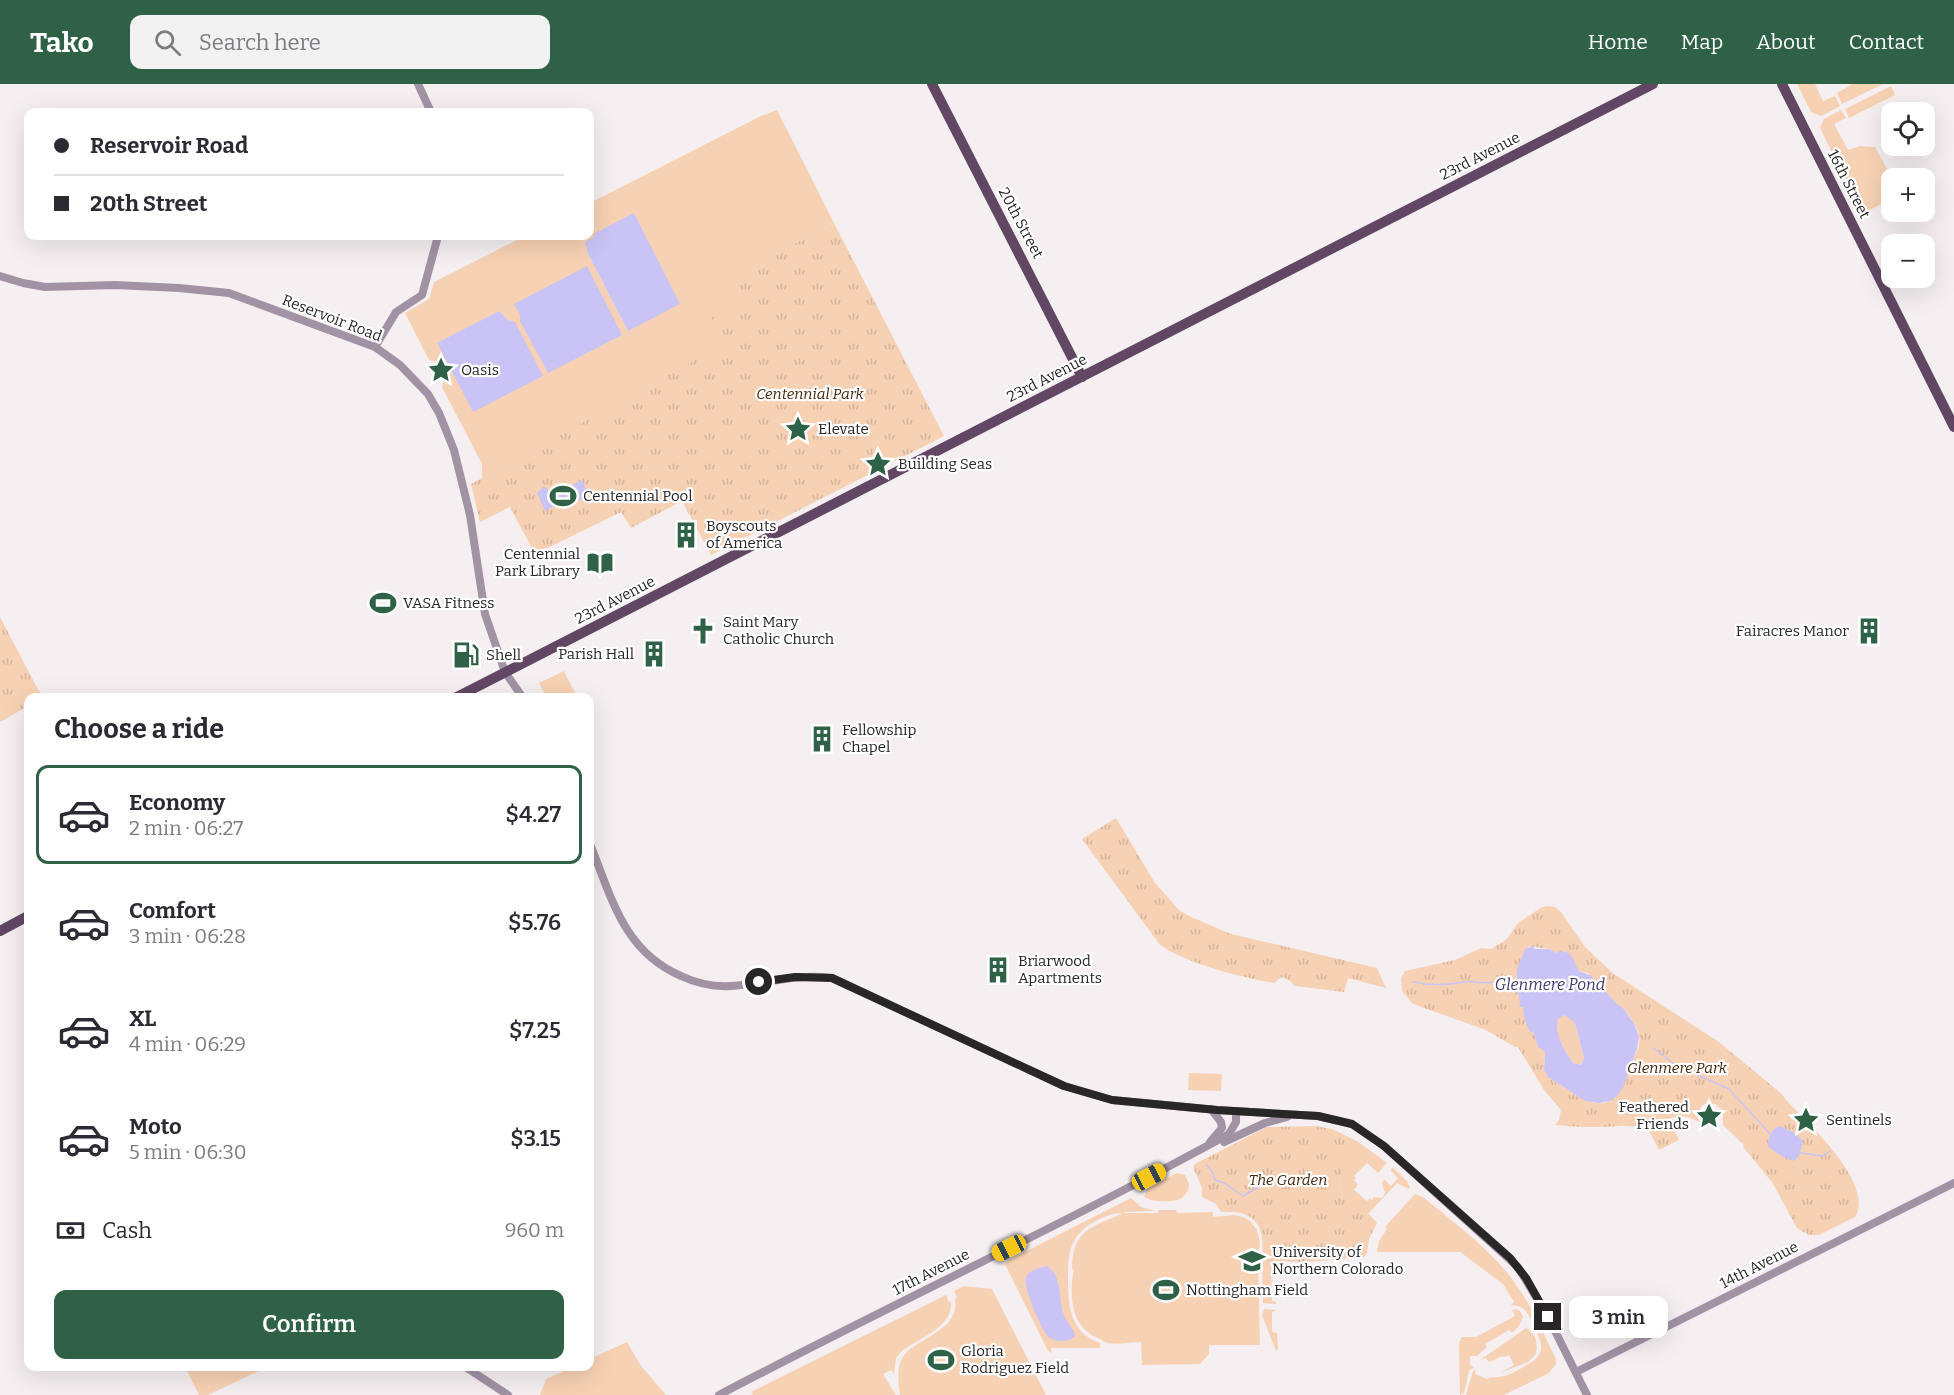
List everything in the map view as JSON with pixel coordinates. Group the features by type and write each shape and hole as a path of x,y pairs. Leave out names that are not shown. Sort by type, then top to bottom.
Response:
{"main road":[{"name":"20th Street","path":"932,84 1082,376"},
{"name":"23rd Avenue","path":"464,693 1653,84"},
{"name":"16th Street","path":"1782,84 1954,427"},
{"path":"0,930 24,918"}],"street":[{"path":"418,84 429,108"},
{"path":"375,347 396,312 422,295 437,240"},
{"name":"Reservoir Road","path":"0,276 45,287 115,285 229,293 375,347 400,365 428,394 439,413 454,450 470,515 485,614 505,672 520,693"},
{"path":"594,853 628,933 652,960 689,980 718,986 795,977 832,978 1074,1089 1112,1100 1333,1118 1352,1124 1390,1152 1518,1267 1543,1309 1587,1395"},
{"path":"1206,1147 1222,1128 1221,1122 1211,1109"},
{"name":"17th Avenue","path":"719,1395 854,1325 1083,1212 1206,1147 1232,1131 1236,1122 1236,1111"},
{"path":"1206,1147 1217,1145 1269,1121 1298,1115"},
{"name":"14th Avenue","path":"1576,1372 1954,1183"},
{"path":"472,1371 508,1395"}],"green space":[{"path":"1797,84 1815,84 1823,101 1835,96 1840,106 1821,116 1811,112"},
{"path":"1853,84 1883,84 1842,104 1837,93"},
{"path":"1891,86 1895,95 1849,118 1845,109"},
{"path":"777,110 834,223 732,277 743,301 725,344 482,478 482,464 442,387 445,376 438,362 429,360 405,313 429,299 434,282 517,240 593,240 588,254 628,331 594,237 594,201","holes":["499,311 508,320 438,343"]},
{"path":"1841,110 1846,118 1834,124 1848,150 1860,146 1875,147 1887,168 1881,168 1881,204 1862,214 1820,128 1824,119"},
{"name":"Centennial Park","path":"834,223 944,436 711,555 682,501 631,528 621,512 535,554 510,507 480,522 471,484 724,344 711,318 743,301 731,277"},
{"path":"0,617 40,693 24,693 24,708 0,722"},
{"path":"564,671 575,693 544,693 539,683"},
{"path":"1116,818 1155,883 1179,910 1231,934 1377,968 1386,988 1348,978 1344,992 1295,986 1282,977 1274,983 1199,964 1160,945 1082,839"},
{"name":"Glenmere Park","path":"1542,907 1555,907 1561,912 1585,947 1614,974 1719,1042 1783,1095 1822,1137 1848,1171 1856,1188 1859,1203 1855,1217 1819,1235 1809,1235 1797,1228 1772,1182 1743,1147 1744,1145 1723,1125 1723,1111 1715,1104 1706,1103 1701,1107 1697,1116 1701,1123 1685,1116 1669,1119 1679,1140 1659,1150 1645,1123 1634,1126 1602,1127 1555,1125 1559,1120 1561,1110 1544,1090 1518,1047 1486,1030 1413,1004 1402,991 1401,978 1405,971 1455,960 1481,948 1491,949 1506,940 1518,923","holes":["1529,946 1549,949 1557,953 1564,951 1579,971 1588,973 1598,989 1602,989 1620,1008 1623,1008 1637,1029 1639,1040 1637,1052 1620,1090 1608,1102 1592,1102 1581,1098 1550,1078 1544,1066 1545,1052 1538,1047 1534,1033 1530,1032 1516,990 1517,969"]},
{"path":"1565,1015 1575,1023 1584,1058 1581,1065 1573,1063 1559,1037 1558,1019"},
{"path":"1189,1073 1222,1074 1221,1091 1188,1090"},
{"name":"The Garden","path":"1315,1126 1332,1129 1357,1141 1343,1170 1340,1186 1346,1199 1361,1208 1377,1223 1369,1239 1367,1253 1364,1257 1306,1262 1262,1261 1262,1239 1256,1223 1243,1214 1221,1212 1216,1204 1202,1197 1202,1188 1193,1167 1267,1127"},
{"path":"1357,1141 1387,1163 1378,1173 1367,1163 1354,1176 1358,1184 1354,1190 1367,1201 1374,1197 1382,1198 1385,1193 1382,1183 1384,1179 1391,1186 1398,1178 1391,1171 1392,1167 1407,1181 1410,1188 1397,1183 1368,1214 1345,1198 1341,1192 1343,1169"},
{"path":"1177,1173 1185,1175 1189,1184 1188,1191 1182,1198 1162,1201 1144,1197 1147,1189"},
{"path":"1415,1194 1423,1197 1468,1234 1509,1275 1529,1305 1556,1359 1556,1364 1549,1373 1504,1395 1466,1395 1473,1371 1476,1369 1475,1374 1487,1379 1512,1373 1538,1356 1541,1351 1540,1340 1525,1311 1518,1306 1510,1306 1514,1302 1503,1284 1460,1252 1377,1252 1379,1241 1387,1229 1385,1227"},
{"name":"Nottingham Field","path":"1131,1198 1141,1207 1155,1211 1124,1213 1158,1213 1158,1210 1176,1210 1177,1213 1213,1212 1213,1217 1234,1215 1250,1221 1257,1230 1260,1242 1258,1257 1260,1345 1209,1345 1209,1354 1200,1364 1142,1365 1141,1342 1108,1343 1090,1334 1077,1319 1072,1300 1075,1246 1085,1232 1122,1214 1118,1213 1098,1220 1082,1230 1074,1241 1069,1259 1069,1298 1072,1316 1082,1332 1100,1343 1100,1348 1051,1348 1052,1353 1048,1351 1005,1264"},
{"path":"1262,1261 1271,1261 1272,1301 1276,1304 1263,1303"},
{"path":"964,1286 992,1289 1046,1395 900,1395 898,1378 899,1366 903,1358 908,1351 947,1324 955,1309 957,1297 954,1291"},
{"path":"946,1295 949,1302 951,1301 947,1318 934,1331 902,1351 896,1358 894,1374 891,1370 883,1374 896,1395 753,1395 751,1392"},
{"path":"1264,1309 1277,1310 1272,1312 1272,1332 1277,1333 1278,1348 1276,1351 1262,1315"},
{"path":"1516,1309 1523,1317 1519,1326 1512,1333 1509,1330 1485,1344 1487,1347 1477,1356 1470,1356 1470,1365 1474,1367 1469,1371 1464,1393 1460,1395 1459,1343 1462,1337 1476,1337 1515,1316 1512,1310"},
{"path":"1526,1328 1534,1335 1537,1346 1536,1354 1528,1362 1500,1373 1514,1365 1509,1355 1489,1362 1486,1358 1480,1360"},
{"path":"627,1342 641,1366 666,1395 540,1395 546,1379 565,1371 594,1371 594,1357"},
{"path":"187,1371 259,1371 208,1395 199,1395"}],"water":[{"path":"634,213 680,304 628,331 588,254 585,242 594,240 595,233"},
{"path":"587,266 622,335 548,373 520,321 520,315 514,304"},
{"path":"499,311 508,320 515,322 543,376 473,412 437,343"},
{"name":"Centennial Pool","path":"582,480 587,491 586,499 558,504 545,511 537,493 544,486 553,495"},
{"name":"Glenmere Pond","path":"1532,946 1535,949 1568,953 1579,971 1592,976 1598,989 1606,992 1623,1008 1635,1025 1639,1037 1637,1049 1623,1088 1610,1101 1599,1103 1585,1101 1548,1077 1544,1070 1545,1052 1538,1047 1534,1033 1530,1032 1516,990 1517,969 1525,949","holes":["1565,1015 1575,1023 1584,1058 1581,1065 1573,1063 1561,1042 1557,1025 1558,1019"]},
{"path":"1780,1126 1795,1133 1803,1141 1799,1156 1794,1161 1768,1147 1771,1134"},
{"path":"1047,1266 1056,1276 1062,1309 1075,1336 1072,1339 1057,1341 1047,1336 1029,1297 1026,1277 1035,1269"}],"waterway":[{"path":"1506,981 1515,982"},
{"path":"1413,982 1438,985 1492,982"},
{"path":"1653,1048 1677,1066 1729,1089 1771,1135"},
{"path":"1801,1153 1823,1156 1830,1151"},
{"path":"1206,1164 1215,1180 1224,1183 1243,1196 1258,1187"}],"place":[{"name":"Oasis","path":"441,370"},
{"name":"Elevate","path":"798,429"},
{"name":"Building Seas","path":"878,464"},
{"name":"Centennial Pool","path":"563,496"},
{"name":"Boyscouts of America","path":"686,535"},
{"name":"Centennial Park Library","path":"600,563"},
{"name":"VASA Fitness","path":"383,603"},
{"name":"Saint Mary Catholic Church","path":"703,631"},
{"name":"Fairacres Manor","path":"1869,631"},
{"name":"Parish Hall","path":"654,654"},
{"name":"Shell","path":"466,655"},
{"name":"Fellowship Chapel","path":"822,739"},
{"name":"Briarwood Apartments","path":"998,970"},
{"name":"Feathered Friends","path":"1709,1116"},
{"name":"Sentinels","path":"1806,1120"},
{"name":"University of Northern Colorado","path":"1252,1261"},
{"name":"Nottingham Field","path":"1166,1290"},
{"name":"Gloria Rodriguez Field","path":"941,1360"}],"route":[{"path":"759,982 813,976 832,978 1064,1086 1112,1100 1217,1110 1318,1116 1352,1124 1384,1146 1510,1258 1526,1278 1548,1317"}]}
